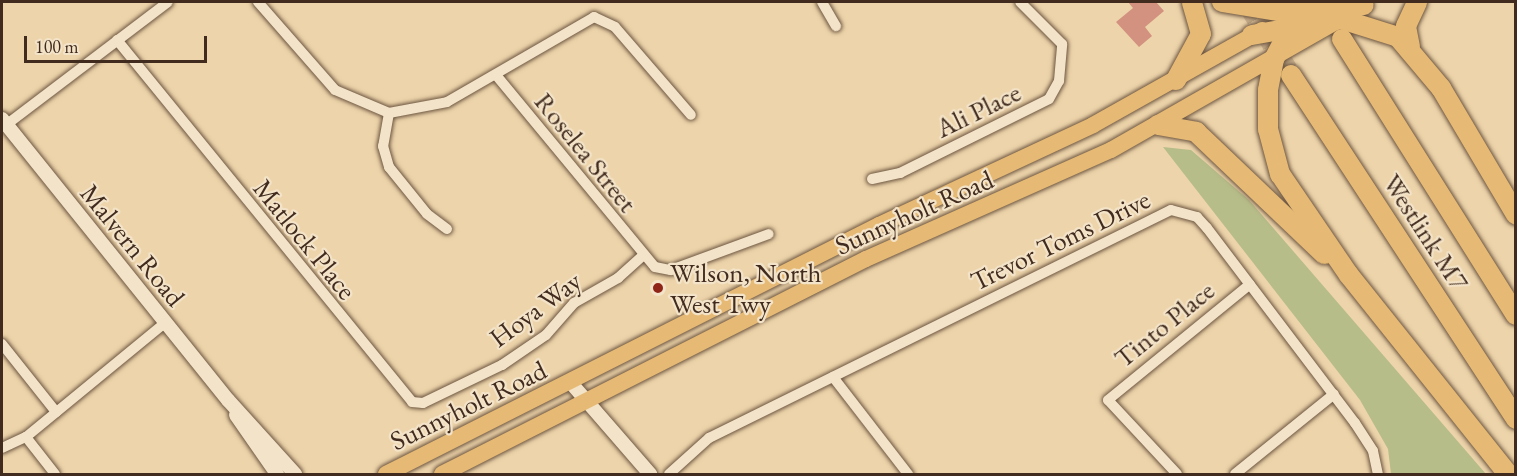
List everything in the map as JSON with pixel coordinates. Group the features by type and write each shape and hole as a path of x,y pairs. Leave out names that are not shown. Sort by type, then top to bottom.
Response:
{"highway":[{"path":"1176,80 1201,34 1192,2"},
{"path":"1221,2 1303,11 1366,3"},
{"path":"1417,2 1406,26 1410,47 1488,166 1515,215"},
{"path":"1303,11 1268,90 1273,155 1287,187 1349,275 1508,474"},
{"path":"1252,35 1303,11 1342,29 1384,30 1410,47"},
{"name":"Westlink M7","path":"1342,29 1515,315"},
{"name":"Westlink M7","path":"1291,75 1515,419"},
{"path":"1158,125 1196,132 1349,275"}],"main road":[{"name":"Sunnyholt Road","path":"442,474 586,404 834,274 1045,182 1158,125 1282,54 1342,29 1366,3"},
{"name":"Sunnyholt Road","path":"386,474 1176,80 1252,35"}],"street":[{"path":"4,122 168,2"},
{"path":"258,2 335,90 389,113 426,110 496,75 577,23 605,18 691,115"},
{"path":"822,2 836,26"},
{"name":"Ali Place","path":"872,179 900,173 1044,103 1056,89 1062,44 1020,2"},
{"name":"Matlock Place","path":"117,40 403,398 423,403 482,371"},
{"name":"Roselea Street","path":"496,75 641,257"},
{"path":"389,113 383,146 389,167 427,214 447,229"},
{"name":"Malvern Road","path":"4,122 228,400 295,474"},
{"name":"Trevor Toms Drive","path":"669,474 709,438 1171,210 1197,217 1250,284 1334,394 1373,451 1378,474"},
{"path":"641,257 671,270 769,234"},
{"name":"Hoya Way","path":"482,371 502,365 546,335 574,303 618,278 641,257"},
{"name":"Tinto Place","path":"1177,474 1108,400 1250,284"},
{"path":"2,448 26,437 165,323"},
{"path":"2,344 56,412"},
{"path":"833,377 908,474"},
{"path":"571,383 586,404 650,474"},
{"path":"1235,474 1334,394"},
{"name":"Malvern Road","path":"228,400 277,474"},
{"path":"26,437 55,474"}],"green space":[{"path":"1163,147 1191,150 1249,200 1486,474 1391,474 1388,449 1360,400"}],"building":[{"path":"1128,2 1156,2 1164,11 1145,27 1152,36 1139,47 1116,22 1133,8"}],"tunnel":[{"path":"1246,2 1291,75"}],"place":[{"name":"Wilson, North West Twy","path":"658,288"}]}
